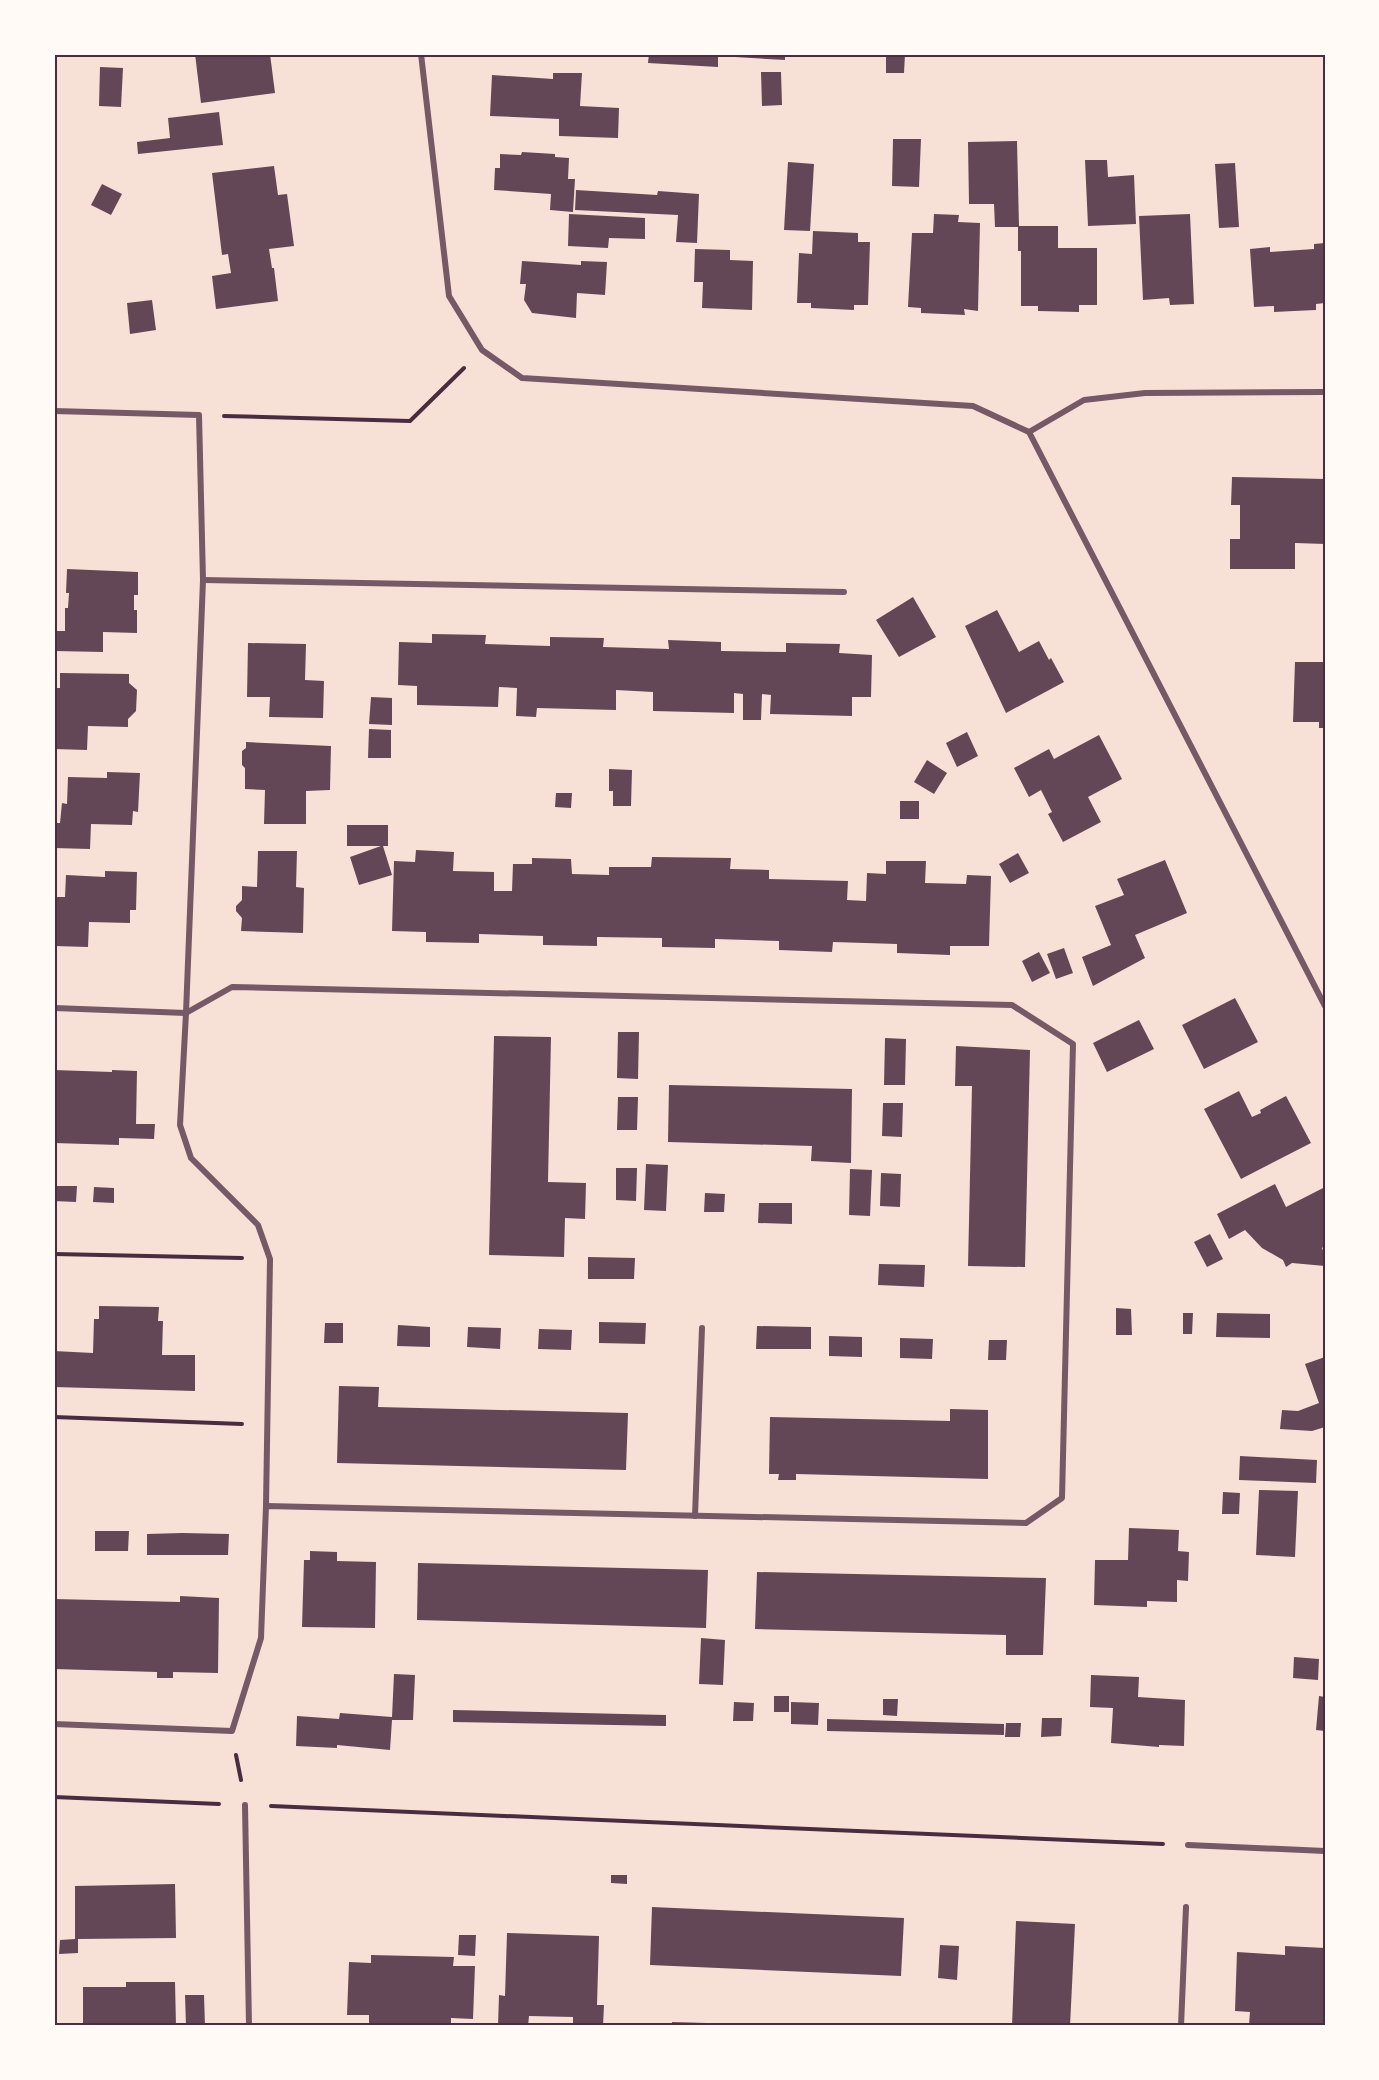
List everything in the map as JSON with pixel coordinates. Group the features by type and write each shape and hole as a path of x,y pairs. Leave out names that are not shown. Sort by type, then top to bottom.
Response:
{"street":[{"path":"421,54 448,296 483,350 522,378 973,406 1029,432 1325,1006"},
{"path":"1029,432 1084,400 1145,393 1325,392"},
{"path":"54,411 199,415 203,580 180,1125 191,1158 258,1225 270,1259 266,1506 261,1638 232,1731 54,1724"},
{"path":"203,580 844,592"},
{"path":"54,1008 186,1013 232,987 1012,1005 1073,1044 1062,1498 1026,1523 266,1506"},
{"path":"695,1516 702,1329"},
{"path":"245,1805 249,2026"},
{"path":"1188,1845 1325,1851"},
{"path":"1181,2026 1186,1907"}],"path":[{"path":"199,415 410,421 483,350"},
{"path":"54,1254 270,1259"},
{"path":"54,1417 267,1425"},
{"path":"232,1731 245,1805"},
{"path":"54,1797 1188,1845"}],"building":[{"path":"195,54 270,54 275,93 201,103"},
{"path":"649,54 785,54 785,60 718,56 718,67 648,63"},
{"path":"886,54 905,54 904,73 886,73"},
{"path":"100,67 123,68 121,107 99,106"},
{"path":"761,72 781,72 782,105 762,106"},
{"path":"553,73 582,73 580,106 619,108 618,138 559,136 559,119 490,116 492,75 553,79"},
{"path":"219,112 223,145 138,154 137,142 170,138 168,118"},
{"path":"893,139 921,139 919,187 892,186"},
{"path":"1017,141 1019,226 1058,226 1058,248 1097,248 1097,305 1079,305 1079,312 1038,311 1038,306 1021,306 1021,251 1018,251 1018,227 995,227 994,204 969,204 968,142"},
{"path":"522,152 555,154 555,157 569,158 568,179 575,179 573,212 550,210 551,194 494,190 495,168 500,168 500,154 521,155"},
{"path":"1085,160 1107,160 1108,177 1134,175 1136,224 1088,226"},
{"path":"788,162 814,164 810,231 784,230"},
{"path":"1235,163 1239,227 1219,228 1215,164"},
{"path":"274,166 278,195 287,194 294,246 269,249 278,301 216,309 212,276 231,273 228,254 222,255 212,173"},
{"path":"102,184 122,194 111,215 91,205"},
{"path":"576,190 657,195 658,191 699,194 697,243 676,242 678,215 575,210"},
{"path":"569,214 645,218 645,239 609,238 608,248 568,246"},
{"path":"934,214 959,215 958,222 980,223 978,311 964,309 965,315 921,313 921,308 908,307 912,233 933,233"},
{"path":"1190,214 1194,304 1170,305 1169,298 1143,300 1139,216"},
{"path":"813,231 858,233 858,242 870,242 868,305 854,305 854,310 811,308 811,303 797,303 799,253 812,254"},
{"path":"1325,243 1325,303 1316,304 1316,310 1274,312 1274,306 1254,307 1250,249 1270,247 1270,252 1314,249 1314,244"},
{"path":"695,249 730,250 730,260 753,261 752,310 702,308 703,282 694,282"},
{"path":"522,261 581,265 581,261 607,262 605,295 577,293 576,318 532,313 524,300 526,284 520,284"},
{"path":"152,300 156,330 130,334 127,303"},
{"path":"1232,477 1325,479 1325,544 1295,543 1295,569 1230,569 1230,539 1240,539 1240,505 1231,505"},
{"path":"67,569 138,572 138,595 134,595 134,610 137,610 137,633 103,632 103,652 54,651 54,631 65,631 65,608 68,608 69,593 66,593"},
{"path":"913,597 936,637 899,657 876,620"},
{"path":"997,610 1019,652 1039,641 1064,682 1006,713 965,626"},
{"path":"432,634 486,635 485,644 550,646 550,637 604,638 603,647 669,649 668,640 721,642 721,651 786,652 786,643 840,644 839,653 872,655 871,697 852,697 852,716 770,714 771,695 762,694 761,720 743,720 743,694 734,693 734,713 653,711 653,692 616,690 616,710 537,708 536,717 516,716 517,688 499,687 498,707 417,705 417,686 398,685 399,642 432,643"},
{"path":"248,643 306,644 305,680 324,681 323,718 269,717 270,697 247,697"},
{"path":"1295,662 1325,662 1325,728 1319,728 1319,722 1293,722"},
{"path":"60,673 129,674 129,683 137,690 136,711 128,719 128,727 88,726 87,750 54,749 54,688 60,688"},
{"path":"371,697 392,698 392,725 369,724"},
{"path":"369,729 391,730 391,758 368,758"},
{"path":"967,732 978,756 957,767 946,743"},
{"path":"1099,735 1122,779 1088,797 1101,822 1063,842 1048,814 1052,812 1041,790 1029,797 1014,768 1049,749 1054,759"},
{"path":"246,742 331,746 330,790 306,791 306,824 264,824 265,790 245,789 242,751 246,748"},
{"path":"927,760 947,773 934,794 914,782"},
{"path":"609,769 632,770 631,806 613,806 613,791 609,791"},
{"path":"107,772 140,773 138,812 133,811 132,825 91,824 90,849 54,848 54,823 60,823 62,803 67,804 68,777 107,778"},
{"path":"556,793 572,793 571,808 555,807"},
{"path":"900,801 919,801 919,819 900,819"},
{"path":"347,825 388,825 388,846 383,846 392,875 359,885 350,857 381,846 347,846"},
{"path":"416,850 454,852 453,871 494,872 494,891 512,891 513,864 532,864 532,858 571,859 572,874 609,875 609,867 651,867 652,857 731,858 730,869 769,870 769,879 848,881 847,900 866,901 867,873 886,874 886,861 926,861 925,883 966,884 967,875 991,876 989,946 950,946 950,955 897,953 897,944 833,942 832,952 779,950 779,941 715,939 715,948 662,947 662,938 597,937 597,946 543,945 543,936 479,934 479,943 426,942 426,932 392,931 394,861 415,862"},
{"path":"258,851 297,851 296,887 304,888 303,933 241,931 242,918 236,911 236,906 242,900 242,886 257,887"},
{"path":"1018,853 1029,873 1010,883 999,864"},
{"path":"1165,860 1187,913 1135,935 1145,958 1093,986 1082,957 1111,945 1095,906 1124,895 1117,879"},
{"path":"105,871 137,872 136,910 130,910 130,923 89,922 88,947 54,946 54,897 65,897 66,875 105,877"},
{"path":"1064,948 1073,973 1056,979 1047,954"},
{"path":"1039,952 1050,973 1032,982 1022,961"},
{"path":"1235,998 1258,1042 1204,1069 1182,1025"},
{"path":"1139,1020 1154,1049 1107,1072 1093,1043"},
{"path":"618,1032 639,1032 638,1079 617,1078"},
{"path":"494,1036 551,1037 548,1182 586,1183 585,1219 565,1218 564,1257 489,1255"},
{"path":"885,1038 906,1039 905,1085 884,1085"},
{"path":"956,1046 1030,1050 1025,1267 968,1266 972,1086 955,1086"},
{"path":"54,1070 137,1071 136,1124 155,1124 154,1139 119,1138 119,1145 54,1143"},
{"path":"669,1085 852,1089 851,1163 811,1161 812,1146 668,1142"},
{"path":"1239,1091 1252,1117 1286,1096 1311,1143 1241,1179 1204,1109"},
{"path":"618,1097 638,1097 637,1130 617,1130"},
{"path":"883,1103 903,1103 902,1137 882,1136"},
{"path":"646,1164 668,1165 666,1211 644,1210"},
{"path":"616,1168 637,1168 636,1201 616,1200"},
{"path":"850,1169 872,1170 870,1216 849,1215"},
{"path":"881,1173 901,1174 900,1207 880,1206"},
{"path":"1275,1184 1286,1207 1325,1187 1325,1246 1322,1248 1325,1255 1325,1266 1292,1263 1286,1267 1283,1260 1262,1248 1245,1230 1229,1239 1217,1214"},
{"path":"54,1186 77,1186 76,1202 54,1201"},
{"path":"94,1187 114,1188 114,1203 93,1202"},
{"path":"705,1193 725,1194 724,1212 704,1212"},
{"path":"759,1203 792,1203 792,1224 758,1223"},
{"path":"1210,1234 1223,1259 1207,1267 1194,1242"},
{"path":"588,1257 635,1258 634,1279 588,1279"},
{"path":"879,1264 925,1265 924,1287 878,1285"},
{"path":"99,1306 159,1307 158,1321 163,1321 162,1355 195,1355 195,1391 54,1387 54,1351 93,1353 94,1319 99,1319"},
{"path":"1116,1308 1131,1309 1132,1335 1116,1335"},
{"path":"1183,1313 1193,1313 1192,1334 1183,1334"},
{"path":"1217,1313 1270,1314 1270,1338 1216,1337"},
{"path":"599,1322 646,1323 645,1344 599,1343"},
{"path":"325,1323 343,1323 343,1343 324,1343"},
{"path":"398,1325 430,1327 430,1347 397,1346"},
{"path":"757,1326 811,1327 811,1349 756,1349"},
{"path":"468,1327 501,1328 500,1349 467,1347"},
{"path":"539,1329 572,1330 571,1350 538,1349"},
{"path":"829,1336 862,1337 862,1357 829,1356"},
{"path":"900,1338 933,1339 932,1359 900,1358"},
{"path":"989,1340 1007,1340 1006,1360 988,1360"},
{"path":"1325,1357 1325,1427 1312,1431 1280,1429 1282,1410 1298,1411 1319,1403 1305,1364"},
{"path":"339,1386 379,1387 378,1407 628,1413 626,1470 337,1463"},
{"path":"950,1409 988,1410 988,1479 796,1474 796,1480 778,1480 779,1474 769,1474 770,1417 950,1421"},
{"path":"1240,1456 1317,1460 1316,1483 1239,1480"},
{"path":"1259,1490 1298,1491 1295,1557 1256,1555"},
{"path":"1223,1492 1240,1493 1239,1514 1222,1514"},
{"path":"1129,1528 1179,1530 1178,1551 1189,1552 1188,1581 1177,1580 1177,1602 1147,1601 1147,1607 1094,1605 1095,1560 1128,1560"},
{"path":"95,1531 129,1531 128,1551 95,1551"},
{"path":"147,1534 229,1534 228,1555 147,1555"},
{"path":"310,1551 337,1552 337,1561 376,1562 375,1628 302,1627 304,1560 310,1560"},
{"path":"418,1563 708,1570 706,1628 417,1620"},
{"path":"757,1572 1046,1578 1043,1655 1006,1655 1006,1635 755,1629"},
{"path":"180,1596 219,1598 218,1673 173,1672 173,1678 157,1678 157,1672 54,1669 54,1599 180,1602"},
{"path":"701,1638 725,1640 723,1685 699,1684"},
{"path":"1294,1657 1319,1659 1318,1680 1293,1678"},
{"path":"394,1674 415,1675 413,1720 392,1720 390,1750 337,1745 337,1748 296,1746 297,1716 339,1719 340,1713 392,1717"},
{"path":"1091,1675 1139,1677 1138,1697 1185,1700 1184,1746 1159,1745 1159,1747 1111,1743 1113,1708 1090,1707"},
{"path":"774,1696 789,1696 789,1712 774,1712"},
{"path":"1319,1696 1325,1697 1325,1731 1316,1730"},
{"path":"883,1699 898,1699 897,1716 883,1715"},
{"path":"734,1702 754,1703 753,1721 733,1721"},
{"path":"791,1702 819,1703 818,1725 791,1724"},
{"path":"453,1710 666,1715 666,1726 453,1722"},
{"path":"1042,1718 1062,1718 1061,1736 1041,1737"},
{"path":"827,1719 1004,1724 1004,1735 827,1731"},
{"path":"1006,1723 1021,1723 1020,1737 1005,1737"},
{"path":"611,1875 627,1875 627,1884 611,1883"},
{"path":"175,1884 176,1938 78,1939 78,1953 59,1954 60,1940 75,1939 75,1886"},
{"path":"652,1907 904,1918 901,1976 650,1965"},
{"path":"1016,1921 1075,1924 1070,2026 1012,2026"},
{"path":"507,1933 599,1936 597,2005 604,2005 603,2026 573,2026 573,2017 529,2016 528,2026 498,2026 499,1995 505,1996"},
{"path":"459,1935 476,1935 475,1956 458,1955"},
{"path":"940,1945 959,1946 957,1980 938,1978"},
{"path":"1285,1946 1325,1948 1325,2026 1249,2025 1250,2012 1235,2011 1237,1952 1285,1955"},
{"path":"371,1955 454,1957 453,1966 475,1966 473,2019 451,2018 451,2026 369,2026 369,2015 347,2015 349,1962 371,1963"},
{"path":"126,1982 175,1982 176,2026 83,2026 83,1987 126,1987"},
{"path":"185,1995 204,1995 205,2026 186,2026"},
{"path":"672,2022 707,2023 707,2026 672,2026"}]}
